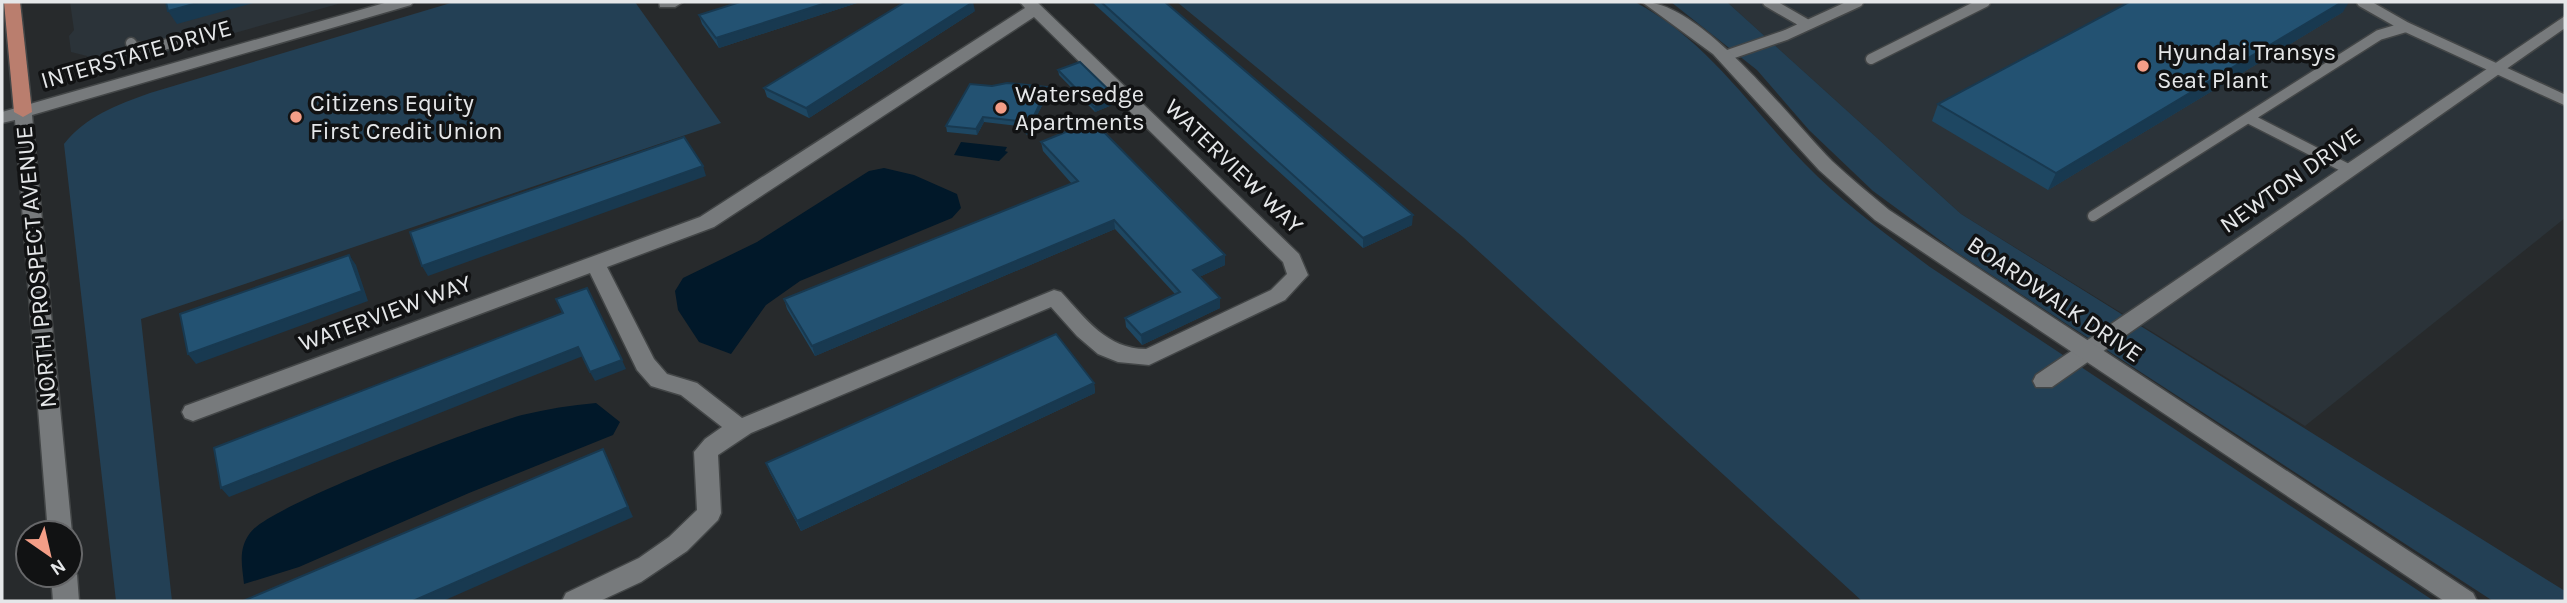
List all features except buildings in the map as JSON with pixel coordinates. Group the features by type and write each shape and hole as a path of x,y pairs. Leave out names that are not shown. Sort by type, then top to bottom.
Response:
{"main road":[{"name":"NORTH PROSPECT AVENUE","path":"12,2 12,115"}],"street":[{"name":"INTERSTATE DRIVE","path":"12,115 405,2"},
{"name":"BOARDWALK DRIVE","path":"1650,2 1725,56 1826,166 1882,215 2463,601"},
{"name":"WATERVIEW WAY","path":"193,412 707,222 1032,5 1292,259 1298,275 1278,295 1149,357 1128,359 1109,352 1054,297 769,418 738,428 721,437 706,452 709,513 684,541 657,562 575,601"},
{"name":"NEWTON DRIVE","path":"2044,381 2565,20"},
{"name":"NORTH PROSPECT AVENUE","path":"12,115 58,519"},
{"path":"595,263 645,364 659,380 689,389 738,428"}],"lane":[{"path":"1768,2 1808,25"},
{"path":"1725,56 1808,25 1858,2"},
{"path":"1871,58 1985,2"},
{"path":"2362,2 2406,27 2565,100"},
{"path":"2093,216 2379,35 2406,27"},
{"path":"131,43 134,47 141,48 178,41"},
{"path":"2248,118 2348,169"}],"shaded area":[{"path":"70,2 345,2 138,60 100,66 89,65 87,56 71,52 69,36 74,30"},
{"path":"454,2 635,2 721,123 141,319 172,601 116,601 64,144 92,119 150,93"},
{"path":"1177,2 1635,2 1684,35 1726,76 1805,164 1850,205 1930,267 2434,601 1862,601 1463,237"},
{"path":"1671,2 1727,2 1961,214 2565,591 2565,601 2493,601 1956,252 1873,191 1809,130 1757,70"},
{"path":"1727,2 2565,2 2565,218 2305,426 1961,214"},
{"path":"961,142 1007,147 1005,151 1008,152 999,161 954,155"},
{"path":"884,168 914,175 957,194 961,208 952,218 800,281 766,305 731,354 699,342 678,310 675,291 683,278 757,242 869,171"},
{"path":"596,403 620,422 613,435 469,493 299,567 244,584 242,551 246,539 265,520 295,504 377,468 499,422 541,411"}],"place":[{"name":"Hyundai Transys Seat Plant","path":"2143,66"},
{"name":"Watersedge Apartments","path":"1001,108"},
{"name":"Citizens Equity First Credit Union","path":"296,117"}]}
